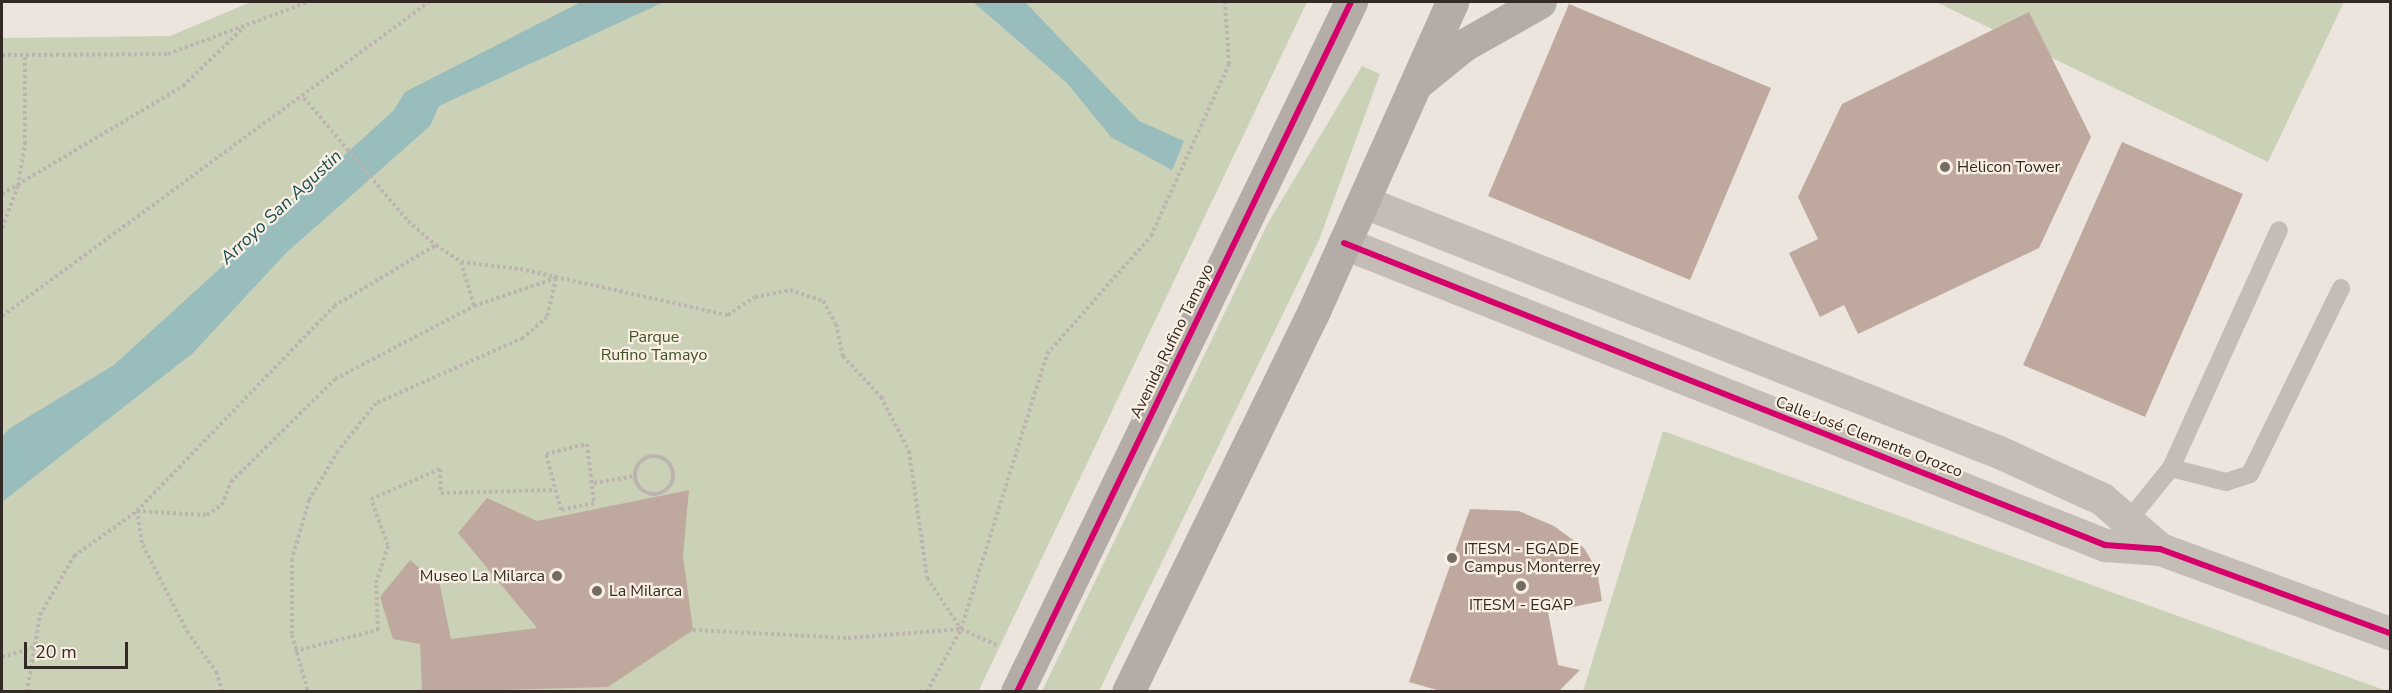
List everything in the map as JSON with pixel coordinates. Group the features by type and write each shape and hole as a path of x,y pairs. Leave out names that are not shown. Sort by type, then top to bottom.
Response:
{"street":[{"name":"Avenida Rufino Tamayo","path":"1017,692 1351,2"},
{"path":"1128,692 1364,202 1408,90 1452,2"},
{"path":"1408,90 1464,45 1540,2"},
{"name":"Calle José Clemente Orozco","path":"1364,202 1683,330 1999,452 2102,500 2130,519 2160,549"},
{"name":"Calle José Clemente Orozco","path":"1344,243 1506,310 2104,544 2160,549 2391,633"},
{"path":"1506,310 1525,267"},
{"path":"1663,372 1683,330"},
{"path":"1904,465 1923,422"},
{"path":"1979,494 1999,452"}],"lane":[{"path":"2104,544 2130,519 2171,468 2279,231"},
{"path":"2171,468 2226,482 2250,474 2341,288"}],"path":[{"path":"2,55 168,54 308,2"},
{"path":"2,315 304,98 429,2"},
{"path":"927,692 961,629 1047,354 1151,236 1229,64 1225,2"},
{"path":"2,194 183,86 244,26"},
{"path":"2,228 18,186 27,110 25,55"},
{"path":"304,98 327,131 408,221 436,245 461,262 556,278 728,315 755,297 790,290 823,301 836,324 843,356 881,397 909,452 927,578 961,629"},
{"path":"27,692 40,615 74,556 137,511 235,402 334,306 436,245"},
{"path":"461,262 474,306"},
{"path":"137,511 207,515 222,505 231,482 335,379 474,306 556,278"},
{"path":"308,692 296,651 292,559 309,500 338,451 376,403 523,338 547,317 556,278"},
{"path":"587,444 594,483 594,503 561,510 555,490 546,454 587,444"},
{"path":"655,456 667,460 674,477 668,489 656,494 640,487 635,476 643,459 655,456"},
{"path":"296,651 378,630 376,583 388,545 371,499 441,469 441,493 555,490"},
{"path":"594,483 635,476"},
{"path":"137,511 142,543 188,633 217,673 222,692"},
{"path":"693,630 848,638 961,629 999,646"},
{"path":"2,657 35,646"}],"green space":[{"name":"Parque Rufino Tamayo","path":"251,2 1307,2 978,692 2,691 2,38 170,36"},
{"path":"1936,2 2344,2 2268,162"},
{"path":"1362,66 1380,74 1319,240 1099,691 1042,691 1268,223"},
{"path":"1663,431 2387,691 1583,691"}],"water":[{"path":"581,2 664,2 439,106 430,126 286,253 193,353 2,502 2,437 10,428 114,365 394,110 405,92"},
{"path":"973,2 1025,2 1139,121 1184,141 1172,170 1111,137 1067,83"}],"building":[{"path":"1569,4 1771,88 1690,280 1488,196"},
{"name":"Helicon Tower","path":"2029,12 2091,137 2039,248 1858,334 1844,305 1820,317 1789,253 1818,239 1798,197 1842,104"},
{"path":"2122,142 2243,194 2145,417 2023,365"},
{"name":"La Milarca","path":"689,490 683,556 693,630 608,687 422,692 420,644 393,639 380,597 410,560 440,585 451,639 537,628 458,533 487,498 537,521"},
{"name":"ITESM - EGAP","path":"1470,509 1519,511 1554,526 1584,548 1597,570 1602,601 1548,612 1558,665 1580,670 1558,692 1444,692 1409,682"}],"cycle path":[{"path":"1017,692 1351,2"},
{"path":"1344,243 2105,545 2160,549 2390,633"}],"place":[{"name":"Helicon Tower","path":"1945,167"},
{"name":"ITESM - EGADE Campus Monterrey","path":"1452,558"},
{"name":"Museo La Milarca","path":"557,576"},
{"name":"ITESM - EGAP","path":"1521,586"},
{"name":"La Milarca","path":"597,591"}],"water label":[{"name":"Arroyo San Agustin","path":"281,207"}]}
